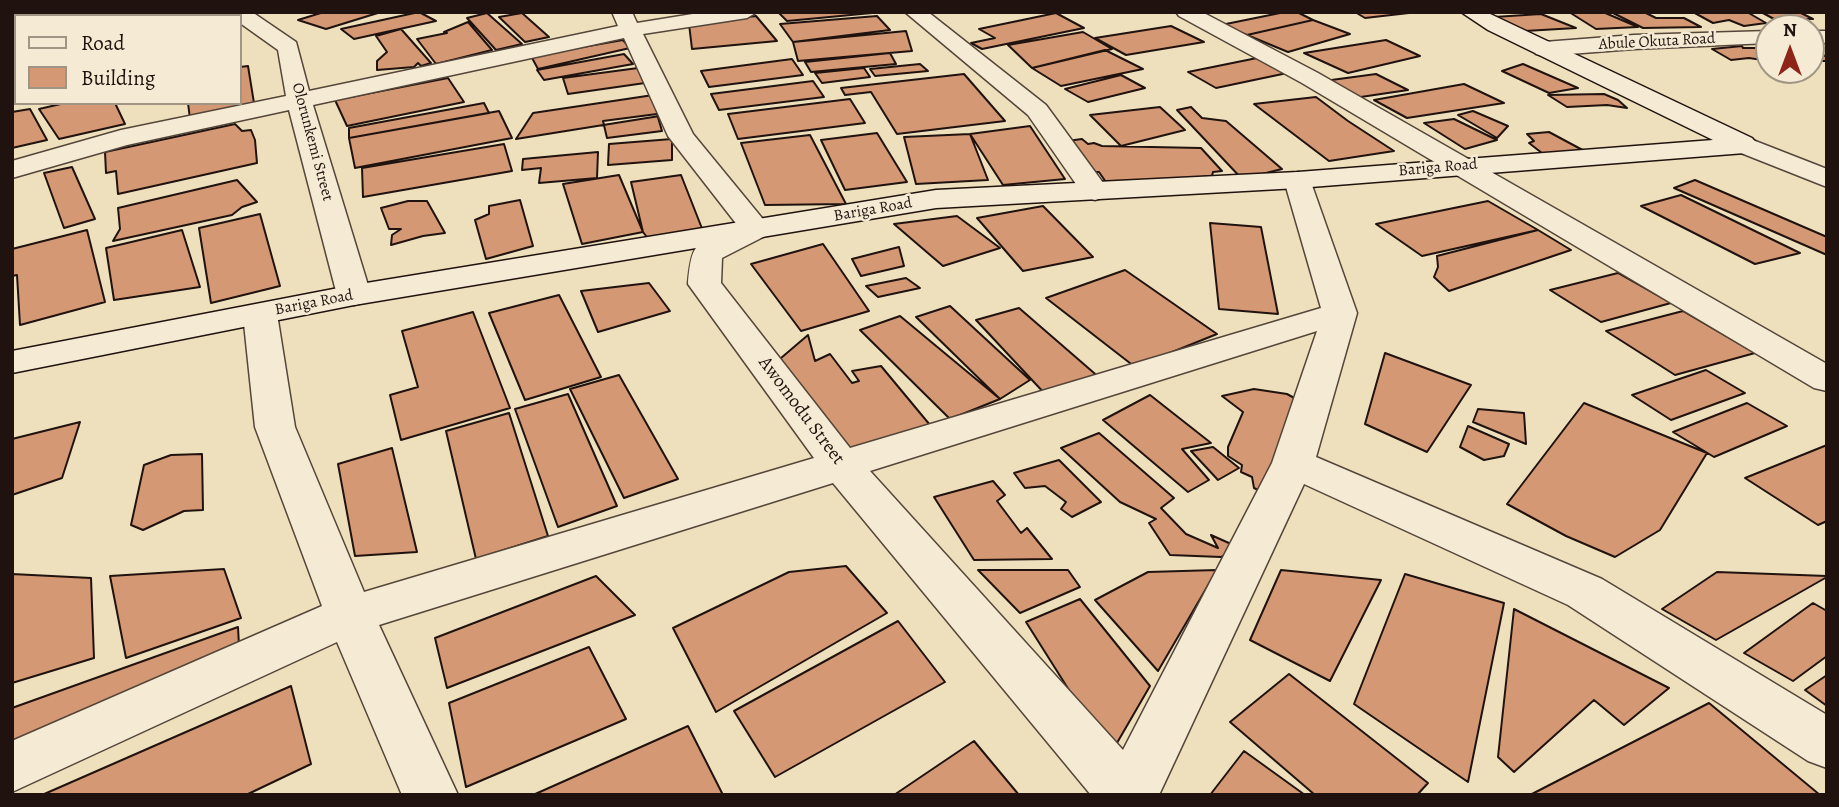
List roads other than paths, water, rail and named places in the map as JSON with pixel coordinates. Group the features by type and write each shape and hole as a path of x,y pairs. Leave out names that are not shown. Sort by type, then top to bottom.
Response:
{"street":[{"path":"12,170 121,138 299,100 626,21 747,12"},
{"path":"915,12 1037,110 1095,191"},
{"path":"1186,12 1310,78 1827,380"},
{"path":"1471,12 1544,50 1745,145 1827,178"},
{"name":"Olorunkemi Street","path":"242,15 288,47 299,100 354,295"},
{"path":"626,21 681,136 756,229"},
{"name":"Abule Okuta Road","path":"1544,50 1634,42 1755,38"},
{"name":"Bariga Road","path":"12,362 354,295 936,199 1298,180 1745,145"},
{"path":"1128,795 1293,463 1340,313 1298,180"},
{"name":"Awomodu Street","path":"756,229 706,253 704,284 840,464 1128,795"},
{"path":"12,767 350,615 1340,313"},
{"path":"260,314 275,427 350,615 430,795"},
{"path":"1293,463 1585,592 1827,744"}]}
